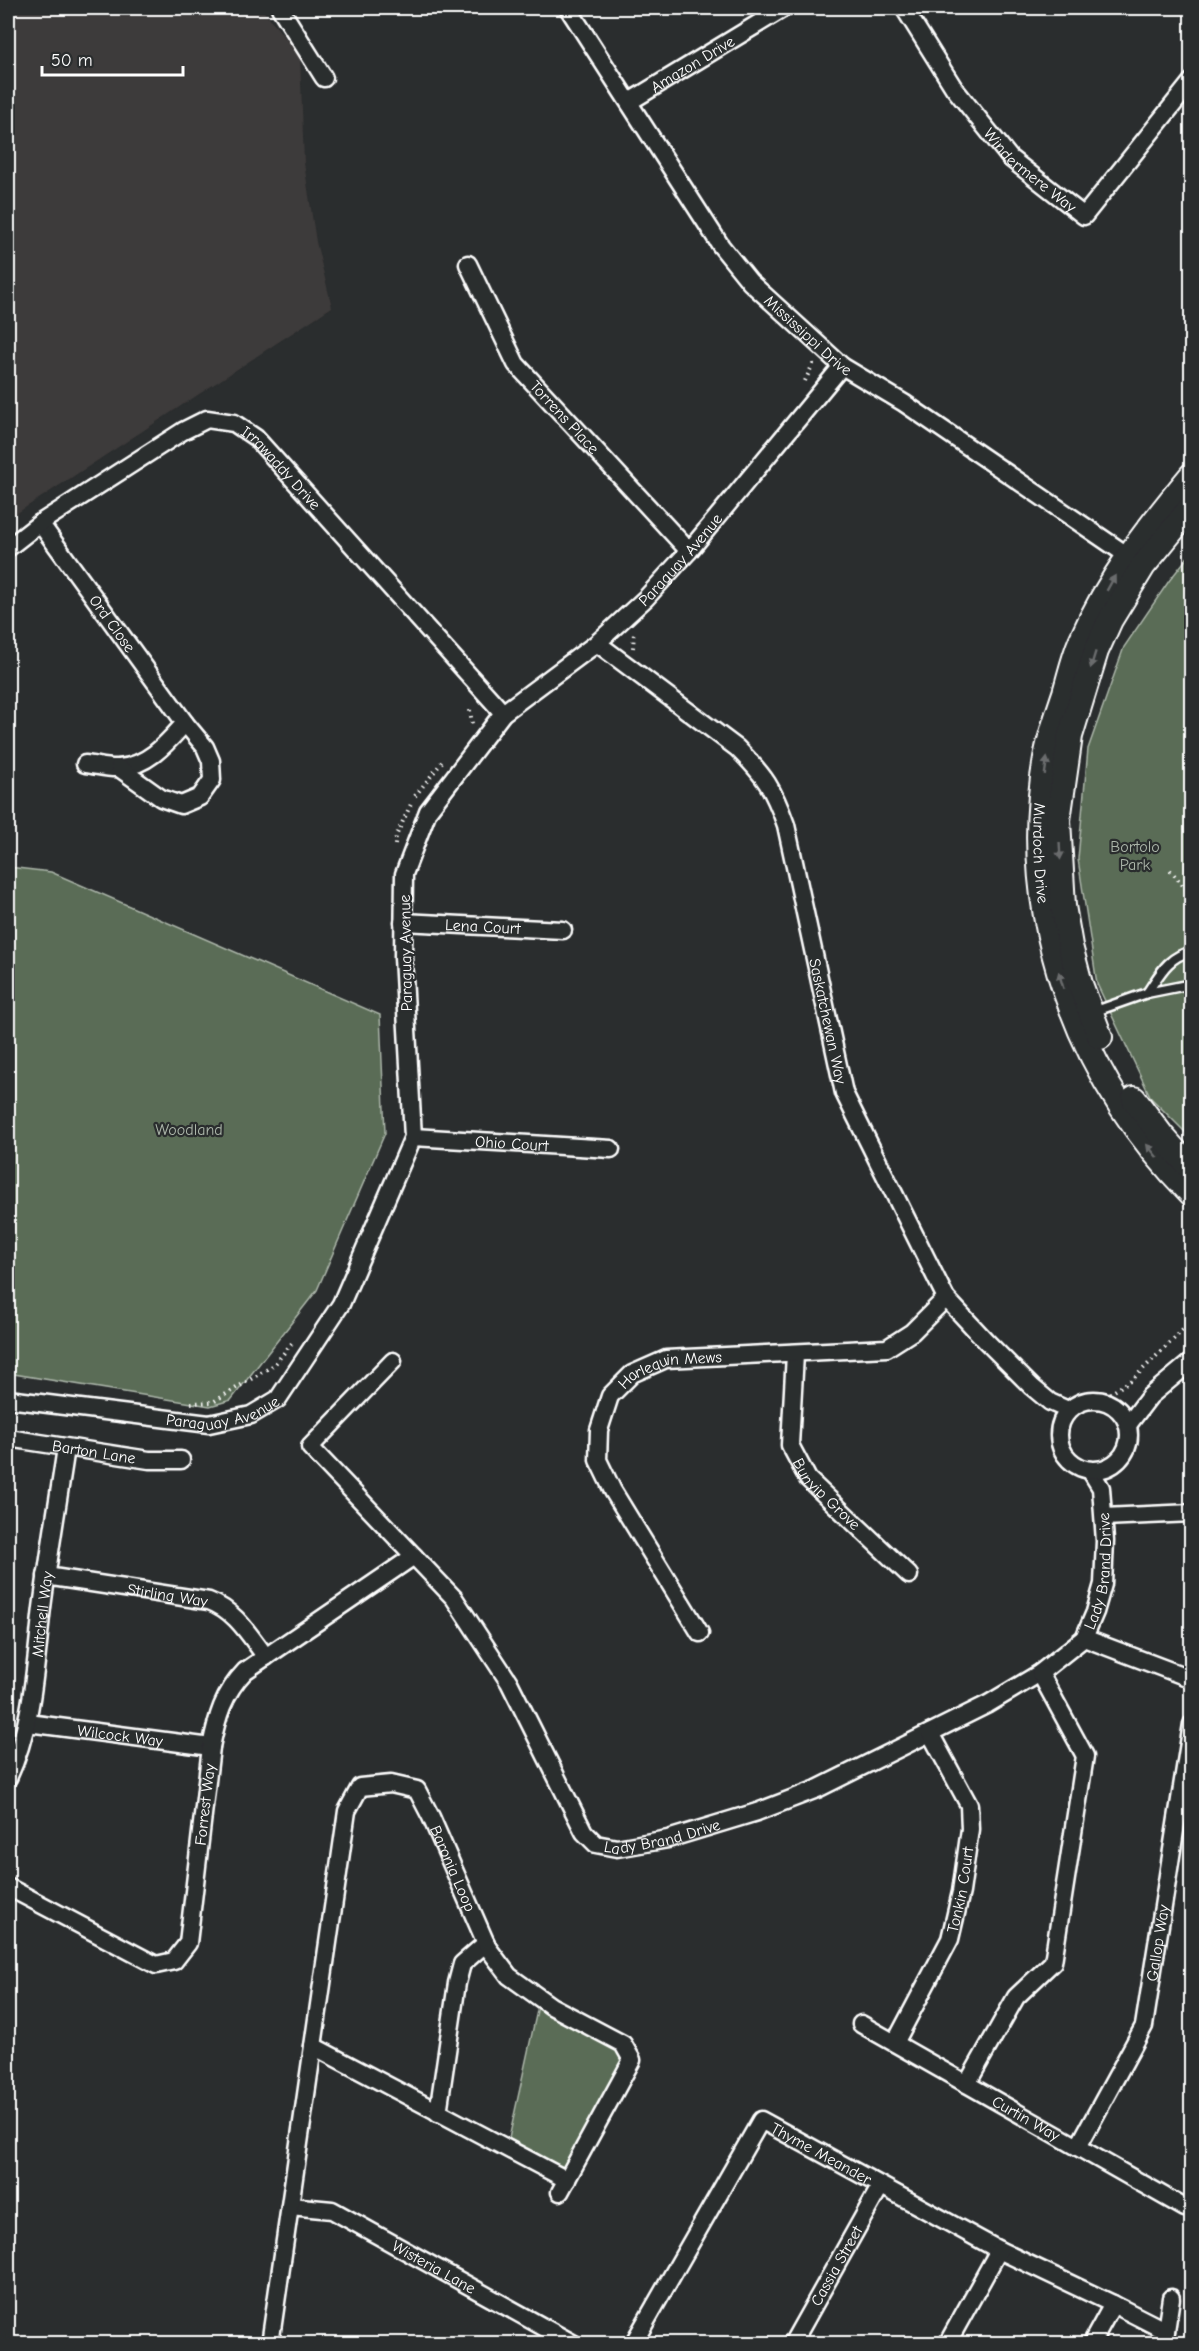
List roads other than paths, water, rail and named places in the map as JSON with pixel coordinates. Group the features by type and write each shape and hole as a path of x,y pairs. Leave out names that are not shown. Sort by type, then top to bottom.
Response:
{"main road":[{"name":"Murdoch Drive","path":"1191,475 1135,560 1096,651 1070,736 1058,820 1063,906 1070,946 1090,1013 1114,1066 1137,1103 1191,1170"},
{"name":"Murdoch Drive","path":"1191,506 1112,580 1081,642 1053,729 1046,759 1040,830 1042,876 1054,955 1072,1013 1084,1041 1135,1129 1165,1167 1191,1194"}],"street":[{"path":"280,8 324,78"},
{"name":"Mississippi Drive","path":"568,8 722,246 750,282 842,366 904,404 1135,560"},
{"name":"Amazon Drive","path":"629,102 784,8"},
{"name":"Windermere Way","path":"904,8 954,88 1010,158 1084,216 1191,81"},
{"name":"Torrens Place","path":"468,264 516,364 689,551"},
{"name":"Paraguay Avenue","path":"8,1399 209,1424 251,1415 279,1399 342,1304 413,1137 402,957 404,874 428,811 503,713 597,643 646,598 689,551 842,366"},
{"name":"Irrawaddy Drive","path":"8,548 40,523 183,431 207,419 234,423 256,438 503,713"},
{"name":"Ord Close","path":"40,523 185,723 205,747 211,761 213,780 200,797 181,805 161,798 119,768"},
{"name":"Saskatchewan Way","path":"597,643 737,748 758,768 774,791 786,825 844,1093 946,1298 1032,1387 1050,1402 1070,1403"},
{"name":"Ord Close","path":"85,764 119,768 147,760 163,748 185,723"},
{"name":"Lena Court","path":"403,922 563,930"},
{"name":"Ohio Court","path":"413,1137 611,1149"},
{"name":"Harlequin Mews","path":"700,1633 614,1491 598,1460 599,1430 610,1396 632,1374 666,1359 887,1348 912,1332 946,1298"},
{"name":"Bunyip Grove","path":"795,1354 790,1446 808,1479 909,1575"},
{"name":"Lady Brand Drive","path":"393,1361 310,1447 454,1598 509,1682 584,1832 596,1844 617,1848 668,1839 757,1812 817,1789 988,1704 1040,1673 1084,1638 1103,1584 1106,1542 1101,1488 1090,1470"},
{"path":"1128,1425 1150,1396 1191,1361"},
{"path":"1086,1400 1108,1402 1124,1416 1128,1425 1127,1448 1112,1466 1102,1470 1079,1467 1063,1452 1059,1431 1070,1403 1086,1400"},
{"name":"Barton Lane","path":"8,1438 148,1460 182,1460"},
{"name":"Mitchell Way","path":"8,1778 18,1756 28,1723 46,1576 66,1448"},
{"path":"1104,1517 1191,1514"},
{"name":"Forrest Way","path":"8,1887 156,1965 174,1961 188,1943 212,1747 220,1708 233,1684 245,1671 414,1556"},
{"name":"Stirling Way","path":"46,1576 209,1601 224,1606 236,1617 266,1657"},
{"path":"1084,1638 1191,1679"},
{"path":"967,2084 1016,1997 1053,1962 1085,1756 1040,1673"},
{"name":"Wilcock Way","path":"28,1723 212,1747"},
{"name":"Gallop Way","path":"1078,2147 1144,2026 1191,1725"},
{"name":"Tonkin Court","path":"895,2043 950,1939 961,1892 970,1828 969,1805 930,1733"},
{"name":"Baronia Loop","path":"270,2343 347,1810 360,1787 391,1784 417,1790 486,1943 509,1976 551,2006 623,2044 632,2060 563,2186 438,2113 313,2046"},
{"path":"438,2113 457,1983 462,1964 486,1943"},
{"name":"Curtin Way","path":"861,2024 1185,2208 1191,2209"},
{"name":"Thyme Meander","path":"633,2343 761,2120 999,2250 1113,2304 1165,2337"},
{"name":"Cassia Street","path":"792,2343 880,2187"},
{"name":"Wisteria Lane","path":"290,2206 332,2210 574,2343"},
{"path":"947,2343 999,2250"},
{"path":"1165,2337 1170,2298"},
{"path":"1090,2343 1113,2304"}],"lane":[{"path":"1147,993 1171,960 1178,954 1191,951"},
{"path":"1090,1013 1147,993 1191,984"}],"park label":[{"name":"Bortolo Park","path":"1135,855"},
{"name":"Woodland","path":"189,1129"}]}
